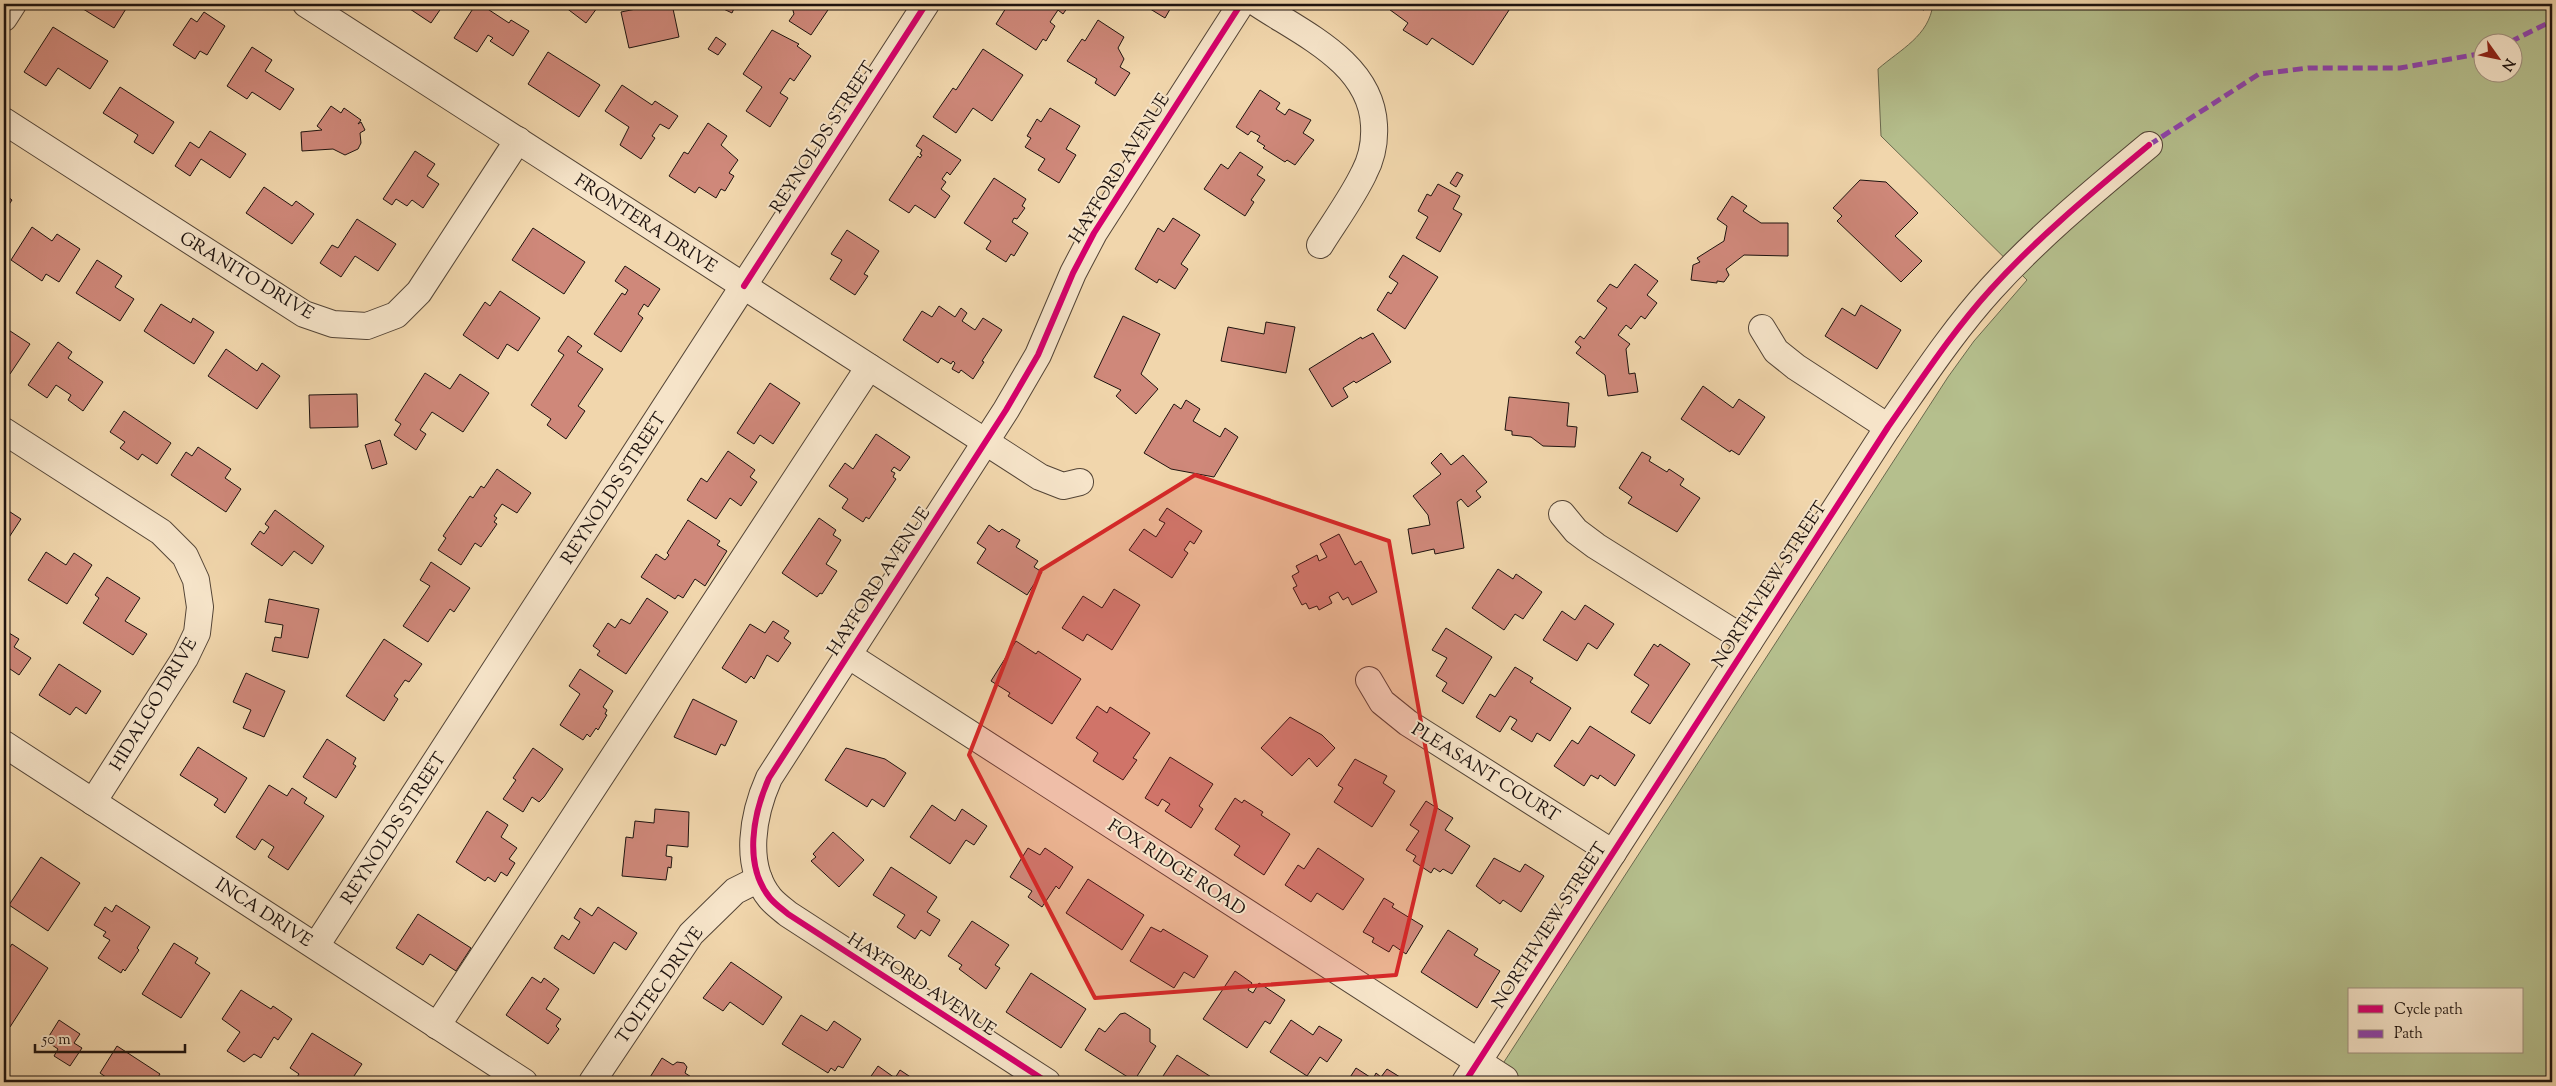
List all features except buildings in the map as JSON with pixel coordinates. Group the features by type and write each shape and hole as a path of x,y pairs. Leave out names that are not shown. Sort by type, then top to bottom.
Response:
{"street":[{"path":"4,18 13,4"},
{"name":"FRONTERA DRIVE","path":"306,4 1040,477 1063,486 1080,482"},
{"name":"REYNOLDS STREET","path":"316,946 926,4"},
{"name":"HAYFORD AVENUE","path":"1047,1082 788,914 770,899 759,879 754,852 754,827 759,801 769,778 985,442 1038,355 1073,273 1094,233 1241,4"},
{"path":"1258,4 1343,61 1361,82 1374,111 1375,143 1365,172 1320,245"},
{"name":"GRANITO DRIVE","path":"4,121 304,314 333,324 367,326 396,315 419,292 518,140"},
{"name":"NORTHVIEW STREET","path":"1472,1072 1888,427 1944,347 1991,290 2071,210 2149,146"},
{"path":"1762,328 1776,351 1796,368 1888,427"},
{"path":"437,1026 869,367"},
{"name":"HIDALGO DRIVE","path":"4,431 161,532 185,556 196,580 200,607 197,633 185,658 93,802"},
{"path":"1562,514 1576,531 1596,546 1749,642"},
{"name":"FOX RIDGE ROAD","path":"848,655 1472,1072 1505,1079"},
{"name":"PLEASANT COURT","path":"1369,680 1382,702 1408,723 1613,853"},
{"name":"INCA DRIVE","path":"4,744 524,1082"},
{"name":"TOLTEC DRIVE","path":"592,1082 691,934 735,891 759,879"}],"highlighted area":[{"path":"1195,475 1389,541 1436,807 1396,975 1095,998 969,755 1041,570"}],"green space":[{"path":"1933,4 2552,4 2552,1082 1491,1082 1948,377 1974,341 2027,280 1881,136 1878,69 1913,41 1926,25"}],"marked path":[{"path":"2524,35 2552,21"},
{"path":"2149,145 2259,74 2308,68 2400,68 2474,55"}],"cycle path":[{"path":"744,286 926,4"},
{"path":"1047,1082 788,914 776,904 762,885 756,870 753,839 755,823 763,792 769,778 1006,410 1038,355 1073,273 1094,233 1241,4"},
{"path":"1465,1082 1888,427 1937,356 1977,305 2009,269 2067,214 2149,145"}]}
